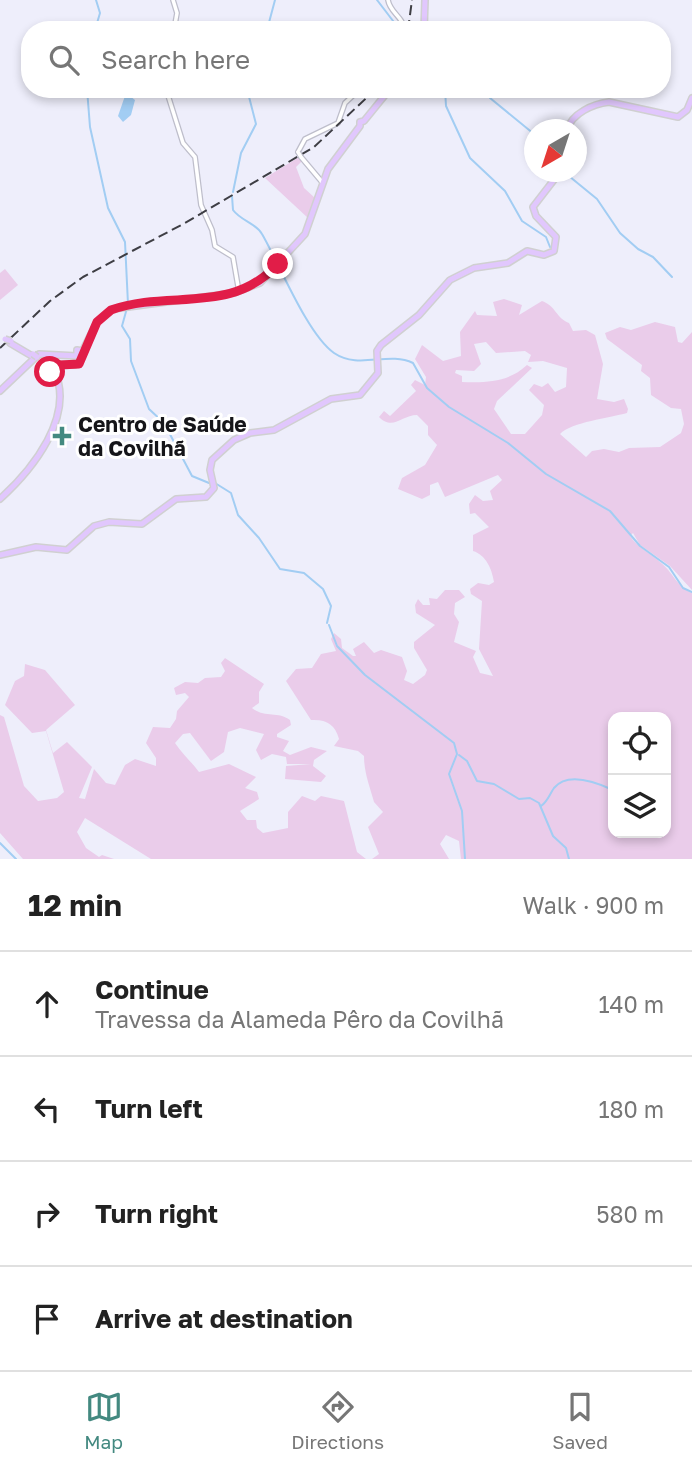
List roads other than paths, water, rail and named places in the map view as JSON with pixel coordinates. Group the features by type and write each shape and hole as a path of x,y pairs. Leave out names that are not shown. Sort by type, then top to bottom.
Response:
{"main road":[{"path":"424,21 425,0"},
{"path":"5,340 53,367 75,365 97,322 113,309 239,289 260,283 284,258 290,258 289,252 307,229 322,182 334,159 383,98"},
{"path":"574,119 577,114 600,103 609,102 678,117 687,110 692,98"},
{"path":"0,555 36,547 67,550 94,526 109,522 142,524 176,499 206,497 211,494 213,483 212,460 234,440 250,433 274,430 331,399 360,395 378,373 378,349 387,338 419,314 447,282 474,268 508,263 527,251 544,254 554,251 556,237 536,216 533,207 552,182"},
{"path":"0,393 39,354 80,353"},
{"path":"0,497 27,467 56,412 59,390 53,367"}],"street":[{"path":"173,0 177,13 176,21"},
{"path":"388,0 390,9 402,21"},
{"path":"169,98 183,143 195,156 201,205 214,242 219,250 233,257 239,289"},
{"path":"322,182 300,155 305,139 338,123 345,103 350,98"}],"water":[{"path":"124,98 135,100 131,115 123,122 118,116"}],"waterway":[{"path":"96,0 100,13 98,21"},
{"path":"269,21 275,0"},
{"path":"377,0 393,21"},
{"path":"88,98 90,127 108,208 125,242 128,304"},
{"path":"233,192 241,153 256,124 249,98"},
{"path":"446,98 446,106 470,158 505,191 522,221 546,237 550,247"},
{"path":"490,98 524,126"},
{"path":"576,182 597,199 620,233 638,249 653,257 672,277"},
{"path":"232,196 233,210 262,234 304,315 324,344 334,353 353,360 394,359 413,363 427,388 449,407 508,443 546,474 610,511 640,546 669,567 683,588 692,592"},
{"path":"127,308 122,326 130,339 131,361 149,409 164,423 192,476 209,483"},
{"path":"215,483 231,493 238,515 259,538 280,569 304,573 323,589 331,606 327,623"},
{"path":"329,625 337,646 365,675 454,743 457,754 449,774 462,811 465,859"},
{"path":"459,755 467,761 477,781 494,784 519,799 530,798 539,803 553,836 566,848 569,859"},
{"path":"541,806 554,788 567,780 583,780 608,788"},
{"path":"0,843 16,859"}],"railway":[{"path":"409,21 412,0"},
{"path":"0,348 50,301 83,277 185,223 314,147 366,98"}],"place":[{"name":"Centro de Saúde da Covilhã","path":"62,436"}]}
